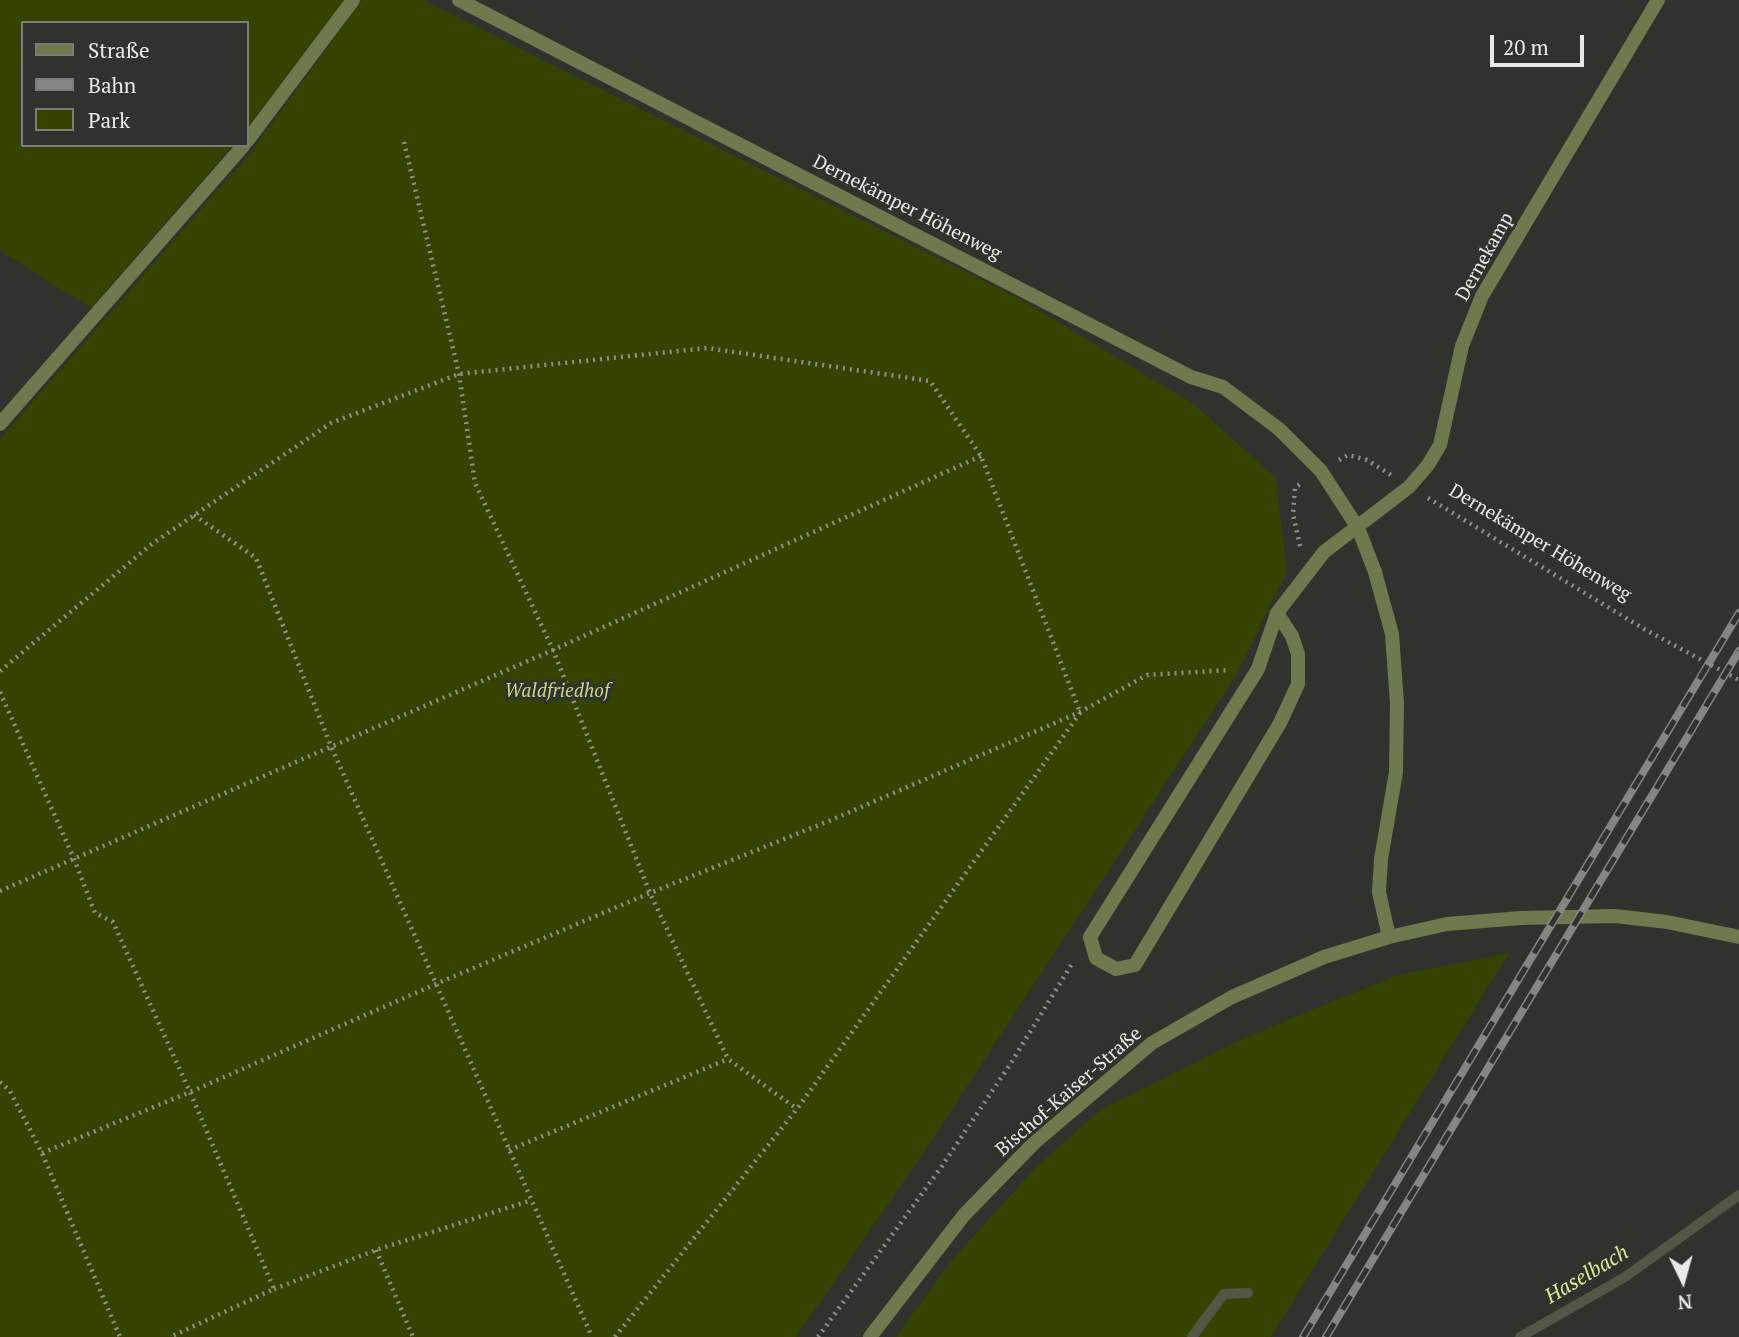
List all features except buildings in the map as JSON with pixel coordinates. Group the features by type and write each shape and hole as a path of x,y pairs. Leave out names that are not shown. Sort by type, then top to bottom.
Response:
{"street":[{"path":"248,139 353,0"},
{"name":"Dernekämper Höhenweg","path":"459,0 1191,377 1223,387 1279,429 1321,471 1357,528 1375,572 1392,634 1396,772 1381,859 1379,892 1390,937"},
{"name":"Dernekamp","path":"1357,528 1409,487 1428,465 1440,444 1462,346 1482,296 1658,0"},
{"path":"0,424 242,147"},
{"path":"1277,613 1292,636 1298,654 1298,684 1280,723 1135,965 1116,969 1097,958 1090,937 1258,668 1277,613 1324,552 1357,528"},
{"name":"Bischof-Kaiser-Straße","path":"870,1337 973,1206 1034,1143 1152,1043 1232,997 1324,957 1390,937 1447,924 1521,918 1615,916 1667,922 1739,937"}],"path":[{"path":"404,142 459,374 475,484 553,650 650,893 728,1059 797,1109"},
{"path":"0,671 153,542 331,423 459,374 707,348 930,381 981,456 1080,712"},
{"name":"Dernekämper Höhenweg","path":"1307,574 1293,514 1295,487 1348,455 1367,460 1644,629 1739,680"},
{"path":"0,891 553,650 981,456"},
{"path":"194,515 256,558 331,746 592,1337"},
{"path":"42,1153 190,1092 650,893 829,821 1080,712 1147,675 1258,668"},
{"path":"0,692 95,913 113,922 190,1092 274,1289"},
{"path":"615,1337 797,1109 1080,712"},
{"path":"818,1337 942,1166 1090,937"},
{"path":"509,1150 728,1059"},
{"path":"0,1082 10,1091 42,1153 120,1337"},
{"path":"170,1337 274,1289 376,1250 532,1200"},
{"path":"376,1250 413,1337"}],"green space":[{"path":"0,0 345,0 248,127 248,21 21,21 21,147 231,147 91,308 0,251"},
{"name":"Waldfriedhof","path":"362,0 423,0 1022,300 1195,405 1276,478 1287,572 1236,676 922,1155 796,1337 0,1337 0,439 252,151"},
{"path":"1509,953 1271,1337 896,1337 953,1259 1037,1166 1102,1109 1222,1049 1398,975"}],"waterway":[{"name":"Haselbach","path":"1520,1337 1625,1277 1739,1195"},
{"name":"Haselbach","path":"1192,1337 1224,1294 1248,1293"}],"railway":[{"path":"1303,1337 1739,613"},
{"path":"1326,1337 1739,651"}]}
